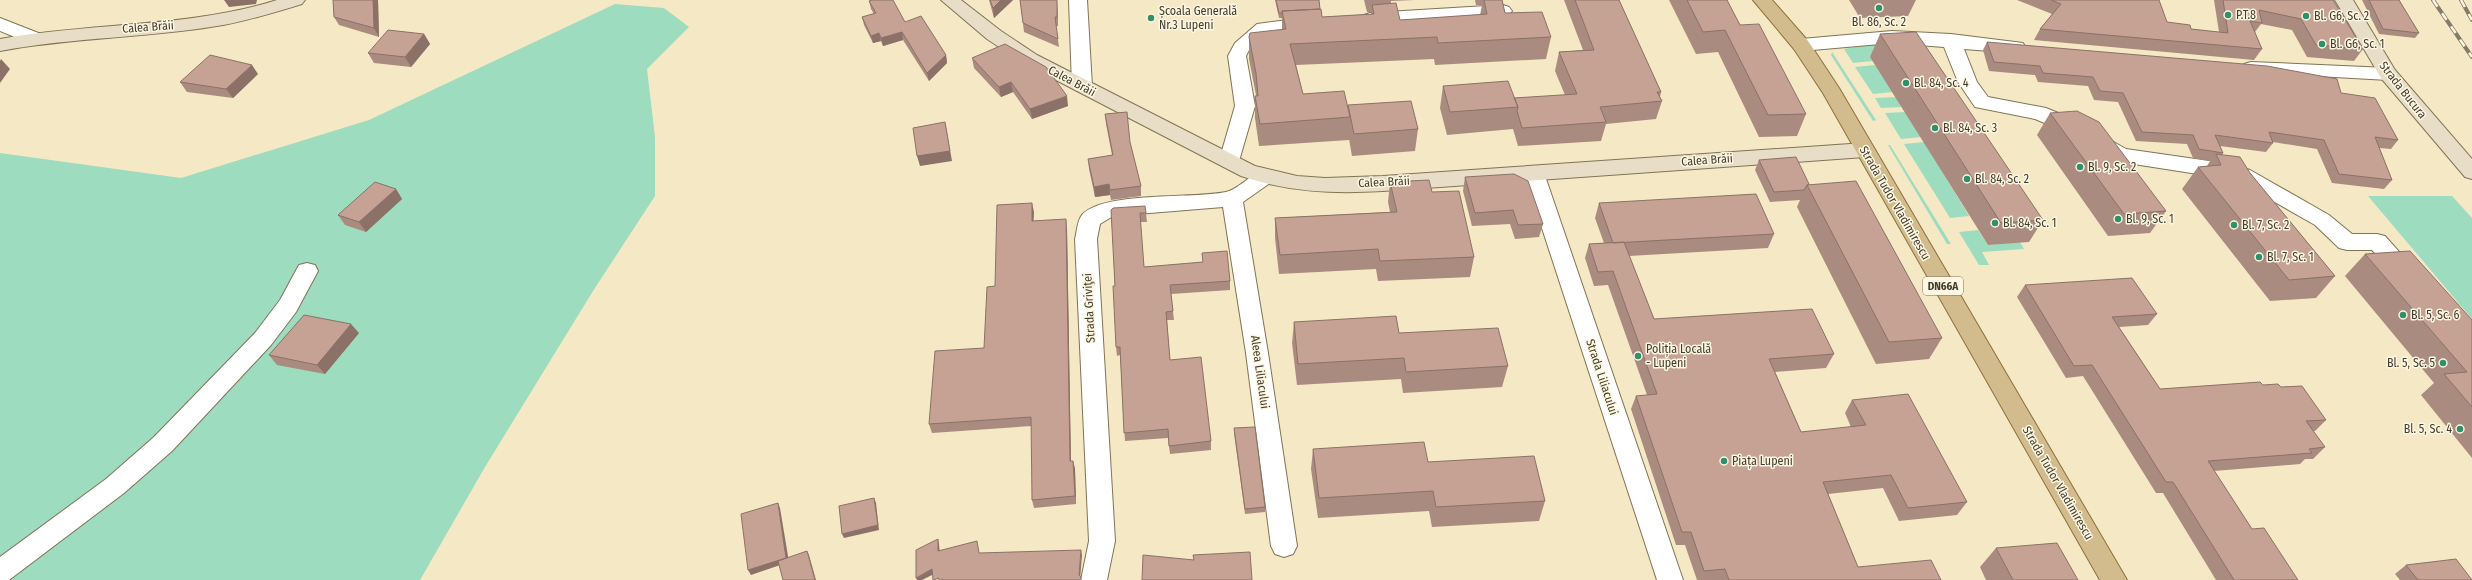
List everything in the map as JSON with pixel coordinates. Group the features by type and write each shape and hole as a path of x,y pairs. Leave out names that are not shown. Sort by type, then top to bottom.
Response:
{"main road":[{"name":"Calea Brăii","path":"34,38 230,19 264,11 296,0"},
{"name":"Calea Brăii","path":"950,0 1012,48 1082,86 1263,178 1305,186 1534,173 1865,150"},
{"name":"Strada Tudor Vladimirescu","path":"1762,0 1801,45 1819,71 2114,580"},
{"name":"Strada Bucura","path":"2344,0 2388,74 2472,172"},
{"path":"0,45 34,38"}],"street":[{"path":"1078,0 1082,86"},
{"path":"1353,20 1503,11"},
{"path":"1229,161 1245,106 1237,56 1244,43 1263,28 1282,25 1329,22"},
{"name":"Calea Brăii","path":"0,24 34,38"},
{"path":"1801,45 1892,37 1952,40 2036,49"},
{"path":"1952,40 1977,98 1982,102 2039,113 2066,124 2121,156 2230,171 2243,175 2322,220 2347,242 2357,244 2374,241 2380,243 2422,290"},
{"path":"2232,67 2388,74"},
{"name":"Strada Liliacului","path":"1534,173 1670,580"},
{"name":"Strada Griviţei","path":"1094,580 1102,541 1087,227 1090,220 1109,209 1232,199 1263,178"},
{"name":"Aleea Liliacului","path":"1232,199 1257,353 1284,546"},
{"path":"0,572 115,486 162,444 263,340 288,306 307,271"}],"green space":[{"path":"615,4 664,8 689,27 647,69 655,137 655,196 593,291 485,467 420,580 0,580 0,153 181,178 369,120"},
{"path":"1879,43 1873,61 1853,63 1844,49"},
{"path":"1832,52 1876,120 1873,121 1831,55"},
{"path":"1875,65 1893,92 1873,94 1855,67"},
{"path":"1896,97 1902,107 1881,108 1875,98"},
{"path":"1905,112 1921,137 1901,139 1885,113"},
{"path":"1924,142 1969,216 1950,218 1904,144"},
{"path":"1888,145 1890,145 1951,244 1947,244"},
{"path":"2368,196 2452,196 2472,218 2472,319"},
{"path":"1978,230 1988,245 2020,242 2024,249 1982,252 1989,265 1979,265 1959,232"}],"building":[{"path":"333,0 373,0 374,28 334,17"},
{"path":"893,0 905,22 921,16 946,55 927,73 902,32 881,38 879,33 871,36 862,17 876,13 869,1"},
{"path":"990,0 1001,0 993,8"},
{"path":"1020,0 1057,0 1057,17 1055,17 1058,39 1023,23"},
{"path":"1276,0 1319,0 1320,9 1282,11 1283,13 1279,13"},
{"path":"1484,0 1502,0 1505,13 1542,12 1551,37 1438,43 1437,37 1290,44 1303,94 1344,91 1350,117 1260,124 1255,96 1258,96 1256,73 1249,37 1250,33 1286,29 1282,11 1321,9 1322,17 1374,14 1372,5 1396,3 1400,20 1487,14"},
{"path":"1575,0 1619,0 1661,92 1657,92 1662,101 1600,107 1606,122 1522,128 1517,111 1518,107 1514,98 1577,94 1559,52 1594,50"},
{"path":"1687,0 1727,0 1740,25 1759,24 1806,114 1768,115 1725,30 1703,32"},
{"path":"2051,0 2159,0 2167,22 2190,25 2191,29 2228,33 2223,0 2333,0 2363,49 2316,45 2301,19 2259,10 2262,23 2250,21 2262,49 2040,29 2061,4"},
{"path":"2369,0 2399,0 2419,33 2383,29"},
{"path":"388,30 424,34 405,57 368,53"},
{"path":"1916,32 2043,220 2001,223 1880,34"},
{"path":"1987,42 2267,66 2337,79 2341,93 2375,98 2398,140 2375,137 2392,180 2339,174 2324,140 2269,132 2273,143 2215,135 2223,153 2199,149 2193,135 2142,132 2123,93 2100,91 2093,77 2043,73 2040,66 1994,62"},
{"path":"1005,44 1046,67 1067,96 1030,109 1011,82 999,87 972,58"},
{"path":"210,55 252,65 226,89 180,82"},
{"path":"1508,81 1518,107 1450,112 1443,86"},
{"path":"1411,101 1418,129 1354,134 1348,105"},
{"path":"2077,111 2099,122 2166,211 2124,214 2050,113"},
{"path":"1127,112 1130,142 1141,186 1110,190 1109,184 1094,187 1088,159 1113,155 1105,114"},
{"path":"945,122 950,151 917,156 913,128"},
{"path":"2216,154 2240,157 2250,173 2335,276 2289,280 2198,167 2221,165"},
{"path":"1796,157 1809,184 1804,190 1774,192 1759,160"},
{"path":"1514,174 1528,181 1543,224 1518,225 1513,210 1475,213 1465,177"},
{"path":"1429,180 1432,192 1459,191 1474,257 1380,261 1378,249 1280,255 1275,218 1397,212 1390,182"},
{"path":"1856,181 1942,338 1889,342 1807,185"},
{"path":"375,182 396,189 359,222 338,215"},
{"path":"1756,194 1774,234 1613,243 1599,203"},
{"path":"1032,203 1032,221 1066,219 1070,461 1073,461 1075,496 1032,500 1031,417 929,424 935,351 984,348 987,287 995,286 997,205"},
{"path":"1145,206 1146,213 1140,213 1144,267 1203,262 1202,253 1227,251 1230,281 1170,285 1173,311 1166,312 1170,360 1201,357 1211,441 1169,446 1168,429 1124,433 1120,347 1116,347 1113,286 1115,286 1111,210 1113,208"},
{"path":"1624,242 1654,319 1812,309 1834,354 1769,359 1801,432 1866,425 1852,400 1908,394 1967,502 1908,508 1891,475 1823,482 1858,567 1931,560 1941,580 1729,580 1725,569 1704,571 1691,532 1682,532 1636,396 1657,394 1613,271 1598,272 1589,244"},
{"path":"2410,251 2472,320 2472,407 2444,374 2467,372 2365,254"},
{"path":"2132,278 2157,314 2112,317 2160,389 2260,382 2263,385 2278,384 2281,387 2302,386 2326,420 2306,421 2325,447 2309,449 2312,453 2208,461 2252,529 2264,528 2298,580 2234,580 2173,482 2166,482 2092,365 2074,366 2025,285"},
{"path":"304,315 351,324 317,365 269,355"},
{"path":"1396,316 1399,333 1498,328 1508,366 1406,372 1404,358 1298,364 1294,322"},
{"path":"1255,427 1265,507 1245,509 1234,428"},
{"path":"1424,442 1428,462 1534,456 1545,501 1436,507 1433,491 1319,498 1313,449"},
{"path":"874,498 878,525 842,534 839,506"},
{"path":"778,503 786,558 748,570 741,514"},
{"path":"938,539 938,551 977,541 979,553 1081,550 1079,575 1081,580 939,580 939,578 933,580 932,569 916,578 916,550"},
{"path":"2057,543 2078,580 2013,580 1996,548"},
{"path":"807,551 815,580 783,580 778,561"},
{"path":"1250,552 1252,580 1142,580 1143,555 1194,560 1193,555"},
{"path":"2456,559 2472,580 2418,580 2406,565"}],"railway":[{"path":"2433,0 2472,57"},
{"path":"2461,0 2472,20"}],"place":[{"name":"Bl. 86, Sc. 2","path":"1879,8"},
{"name":"P.T.8","path":"2228,15"},
{"name":"Bl. G6, Sc. 2","path":"2306,16"},
{"name":"Școala Generală Nr.3 Lupeni","path":"1151,18"},
{"name":"Bl. G6, Sc. 1","path":"2322,44"},
{"name":"Bl. 84, Sc. 4","path":"1906,83"},
{"name":"Bl. 84, Sc. 3","path":"1935,128"},
{"name":"Bl. 9, Sc. 2","path":"2080,167"},
{"name":"Bl. 84, Sc. 2","path":"1967,179"},
{"name":"Bl. 9, Sc. 1","path":"2118,219"},
{"name":"Bl. 84, Sc. 1","path":"1995,223"},
{"name":"Bl. 7, Sc. 2","path":"2234,225"},
{"name":"Bl. 7, Sc. 1","path":"2259,257"},
{"name":"Bl. 5, Sc. 6","path":"2403,315"},
{"name":"Poliția Locală - Lupeni","path":"1638,356"},
{"name":"Bl. 5, Sc. 5","path":"2443,363"},
{"name":"Bl. 5, Sc. 4","path":"2460,429"},
{"name":"Piața Lupeni","path":"1724,461"}]}
